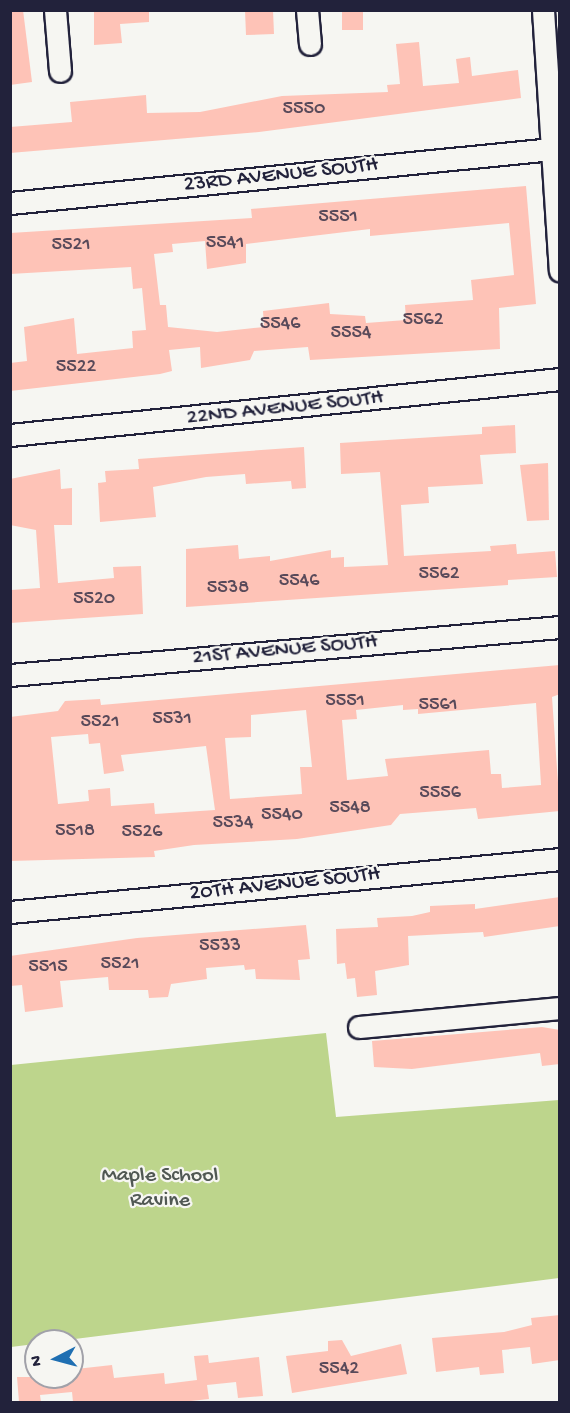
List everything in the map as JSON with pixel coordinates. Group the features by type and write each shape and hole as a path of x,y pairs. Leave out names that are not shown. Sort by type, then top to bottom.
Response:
{"street":[{"path":"55,10 60,71"},
{"path":"307,10 310,44"},
{"path":"543,10 560,270"},
{"name":"23RD AVENUE SOUTH","path":"10,203 552,149"},
{"path":"560,370 560,379"},
{"name":"22ND AVENUE SOUTH","path":"10,435 560,379"},
{"name":"21ST AVENUE SOUTH","path":"10,675 560,627"},
{"name":"20TH AVENUE SOUTH","path":"10,912 560,859"},
{"path":"359,1027 560,1008"}],"green space":[{"name":"Maple School Ravine","path":"326,1033 336,1117 559,1100 559,1278 84,1338 84,1329 24,1329 24,1345 11,1347 11,1065"}],"building":[{"path":"10,10 23,10 32,82 10,85"},
{"path":"94,10 149,10 149,22 120,24 122,43 94,45"},
{"path":"245,10 273,10 274,34 246,35"},
{"path":"342,10 363,10 363,30 342,30"},
{"path":"419,42 423,86 459,83 456,59 470,57 472,76 518,70 521,98 259,132 10,153 10,127 72,122 70,102 146,95 147,113 200,112 282,96 388,92 387,85 400,84 396,44"},
{"path":"526,186 536,304 499,308 500,349 310,360 308,347 254,351 250,360 201,368 200,347 169,350 172,371 160,374 10,391 10,363 27,361 24,327 74,318 77,354 133,348 132,331 146,330 142,288 133,289 131,267 10,274 10,233 252,218 251,209","holes":["509,223 514,275 471,280 473,300 405,305 406,320 366,323 365,316 330,314 329,303 263,311 264,327 217,332 168,327 166,305 160,305 154,254 173,252 172,244 205,241 207,269 246,263 246,244 370,229 370,236"]},
{"path":"515,425 516,453 480,455 483,484 428,487 429,503 401,505 404,556 491,551 490,546 516,544 517,554 555,551 557,577 508,580 508,585 186,607 186,549 238,545 239,559 270,556 270,561 331,550 331,558 344,557 344,567 388,565 380,472 341,474 340,443 482,434 482,427"},
{"path":"304,447 306,488 292,489 291,481 246,484 245,474 206,477 153,487 156,517 100,522 98,483 106,482 105,471 139,469 138,459"},
{"path":"548,463 549,520 527,521 520,465"},
{"path":"60,469 61,489 72,488 72,525 54,525 58,583 114,578 113,567 141,566 143,614 10,623 11,590 40,588 36,530 10,525 10,479"},
{"path":"560,665 560,694 552,697 560,811 478,819 476,808 400,814 391,825 297,839 194,845 154,851 155,857 10,861 10,717 58,711 65,701 100,699 101,705","holes":["536,703 541,785 502,788 501,774 491,774 489,750 385,759 388,776 347,780 342,720 357,719 356,710 403,705 403,710 418,709 418,714","306,710 312,767 300,767 302,794 230,799 225,738 251,737 251,715","88,734 89,744 100,743 104,774 124,771 121,755 206,746 215,810 155,814 154,803 111,806 110,788 88,790 89,801 58,804 51,737"]},
{"path":"560,897 560,926 484,937 483,932 408,936 409,965 375,971 377,995 357,997 355,978 347,979 345,963 337,964 336,929 378,927 377,918 412,916 430,912 430,906 475,904 475,909"},
{"path":"306,925 310,959 298,960 300,980 256,979 255,969 245,970 244,965 206,968 207,979 171,984 168,997 149,998 148,990 109,990 108,977 60,981 63,1007 25,1012 22,985 10,986 10,956 137,938"},
{"path":"542,1027 560,1030 560,1064 542,1066 540,1053 412,1069 374,1067 372,1041"},
{"path":"560,1315 560,1360 532,1364 530,1347 502,1350 504,1373 480,1375 479,1367 436,1372 432,1338 504,1332 532,1325 531,1318"},
{"path":"342,1340 351,1356 401,1344 407,1374 292,1393 286,1356 328,1351 328,1341"},
{"path":"208,1355 209,1363 259,1357 263,1396 238,1398 236,1382 207,1385 209,1399 182,1402 73,1402 72,1392 40,1395 41,1402 19,1402 17,1377 24,1377 24,1389 84,1389 84,1368 112,1365 114,1378 164,1373 165,1384 197,1380 194,1356"}]}
